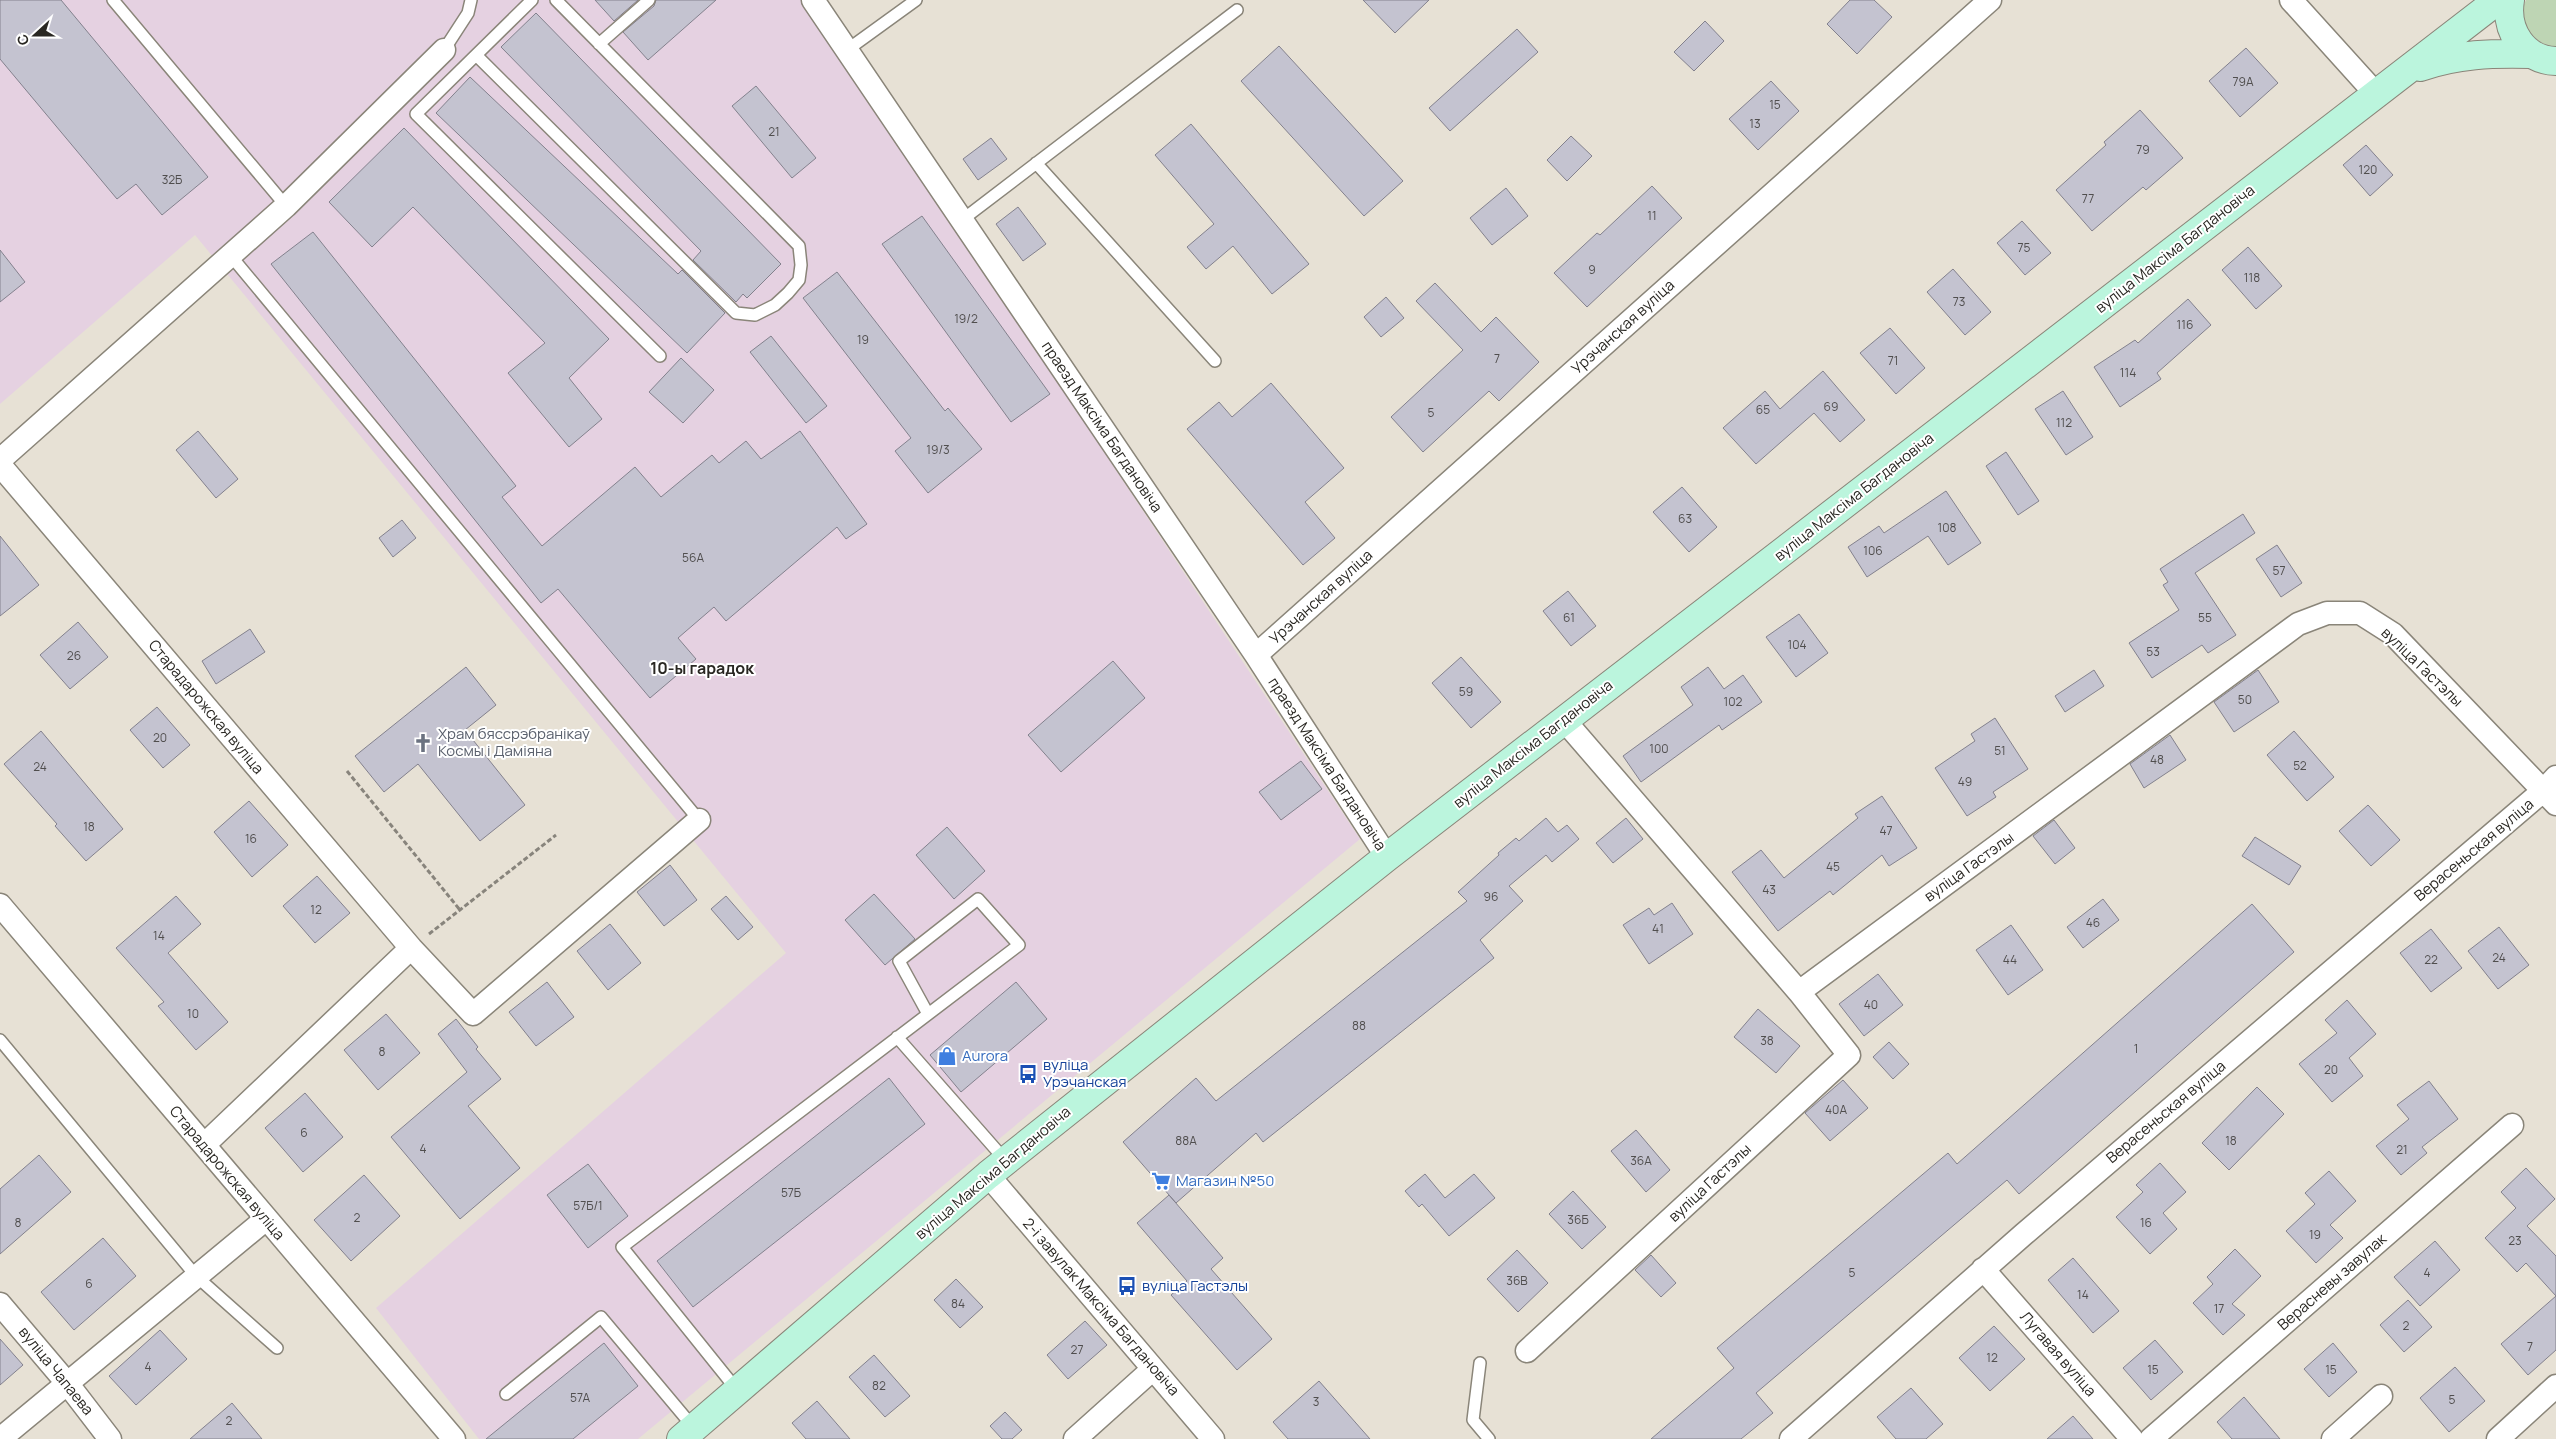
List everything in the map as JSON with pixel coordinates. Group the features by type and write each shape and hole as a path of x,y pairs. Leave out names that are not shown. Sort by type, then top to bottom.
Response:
{"main road":[{"name":"вуліца Максіма Багдановіча","path":"687,1433 997,1168 1387,857 2498,0"},
{"path":"2510,0 2510,23 2514,35 2521,46 2544,57"},
{"name":"вуліца Максіма Багдановіча","path":"2405,72 2444,58 2484,53 2544,57"}],"street":[{"name":"праезд Максіма Багдановіча","path":"813,0 1256,655 1387,857"},
{"name":"Урэчанская вуліца","path":"1256,655 1990,0"},
{"path":"2291,0 2376,94"},
{"path":"0,460 286,206 444,50"},
{"name":"Старадарожская вуліца","path":"0,465 411,948 473,1014 699,820"},
{"name":"вуліца Гастэлы","path":"1527,1351 1849,1055 1799,992 2298,624 2327,613 2360,613 2392,634 2552,790"},
{"path":"1564,720 1799,992"},
{"name":"Верасеньская вуліца","path":"1791,1439 1983,1269 2552,790"},
{"name":"Старадарожская вуліца","path":"0,906 454,1439"},
{"path":"204,1145 411,948"},
{"name":"Верасневы завулак","path":"2151,1439 2512,1125"},
{"name":"2-і завулак Максіма Багдановіча","path":"997,1168 1153,1369 1214,1439"},
{"path":"0,1439 266,1220"},
{"name":"Лугавая вуліца","path":"1983,1269 2132,1439"},
{"name":"вуліца Чапаева","path":"0,1304 68,1383 110,1439"},
{"path":"1075,1439 1153,1369"},
{"path":"2498,1439 2556,1386"},
{"path":"2333,1439 2381,1396"}],"lane":[{"path":"113,0 286,206"},
{"path":"444,50 468,13 471,0"},
{"path":"532,0 416,114 660,356"},
{"path":"476,54 736,313 754,315 775,305 799,280 801,265 799,246 556,0"},
{"path":"599,44 648,0"},
{"path":"847,50 916,0"},
{"path":"962,220 1237,10"},
{"path":"1036,163 1215,361"},
{"path":"231,256 699,820"},
{"path":"737,1390 622,1247 928,1014 1018,944 978,899 899,961 928,1014"},
{"path":"897,1037 997,1168"},
{"path":"0,1040 196,1276 277,1348"},
{"path":"506,1394 601,1317 687,1433"},
{"path":"1480,1363 1474,1420 1489,1439"}],"path":[{"path":"347,771 460,910"},
{"path":"411,948 556,835"}],"shaded area":[{"path":"0,0 805,0 1360,839 638,1439 479,1439 376,1308 786,953 195,235 0,404"}],"green space":[{"path":"2526,0 2556,0 2556,49 2540,42 2528,32 2522,18"}],"building":[{"path":"0,0 61,0 208,177 162,215 136,184 117,199 0,59"},
{"path":"595,0 638,0 614,21"},
{"path":"656,0 716,0 648,60 623,32 654,6"},
{"path":"1363,0 1429,0 1395,33"},
{"path":"1850,0 1874,0 1892,17 1857,54 1827,24"},
{"path":"536,13 781,264 747,298 743,294 736,302 693,260 701,251 501,47"},
{"path":"1705,21 1724,41 1694,71 1674,52"},
{"path":"1517,29 1538,52 1450,131 1429,108"},
{"path":"1279,46 1403,181 1364,216 1241,81"},
{"path":"2246,48 2278,83 2240,117 2209,81"},
{"path":"470,77 678,274 682,270 725,313 687,353 436,113"},
{"path":"1771,81 1799,111 1758,150 1729,119"},
{"path":"756,86 816,158 792,178 732,106"},
{"path":"2140,110 2183,158 2146,190 2143,187 2092,231 2056,190 2106,145 2104,142"},
{"path":"1191,124 1309,264 1272,294 1233,246 1206,269 1187,247 1214,224 1155,155"},
{"path":"404,128 609,339 569,378 602,419 569,447 508,373 545,343 413,207 372,247 329,202"},
{"path":"1571,136 1592,156 1567,181 1547,160"},
{"path":"991,138 1007,159 978,180 963,159"},
{"path":"2366,145 2393,175 2370,196 2343,165"},
{"path":"1652,186 1682,218 1587,307 1554,273 1597,233 1600,235"},
{"path":"1506,188 1528,216 1492,245 1470,218"},
{"path":"1018,207 1046,244 1023,261 996,224"},
{"path":"922,216 1050,394 1011,422 882,244"},
{"path":"2022,221 2051,253 2025,275 1997,243"},
{"path":"313,232 516,486 502,497 542,546 635,467 661,497 712,455 719,463 746,441 761,459 800,431 867,524 846,539 837,527 726,621 714,607 678,638 696,659 650,698 558,589 541,603 271,264"},
{"path":"2248,247 2282,286 2256,309 2222,270"},
{"path":"0,250 25,282 0,302"},
{"path":"1953,269 1991,312 1965,335 1927,292"},
{"path":"837,272 945,411 948,408 982,449 928,493 895,451 911,438 803,298"},
{"path":"1435,283 1481,332 1496,317 1539,362 1499,401 1489,391 1423,452 1391,417 1463,350 1416,301"},
{"path":"1386,297 1404,318 1381,337 1364,317"},
{"path":"2188,299 2211,325 2157,373 2161,379 2120,407 2094,367 2135,340 2138,343"},
{"path":"1890,328 1925,368 1896,394 1860,353"},
{"path":"771,336 827,406 806,423 750,352"},
{"path":"681,358 714,390 683,423 649,392"},
{"path":"1823,371 1865,420 1840,442 1814,413 1756,464 1723,428 1765,391 1780,409"},
{"path":"1271,383 1344,468 1305,502 1335,538 1303,565 1187,429 1219,402 1232,417"},
{"path":"2063,391 2093,437 2066,455 2035,409"},
{"path":"198,431 238,479 216,498 176,450"},
{"path":"2006,452 2039,501 2018,515 1986,466"},
{"path":"1682,487 1717,527 1689,552 1653,512"},
{"path":"1946,491 1981,543 1948,565 1928,536 1867,577 1848,547 1879,526 1884,533"},
{"path":"2243,514 2255,533 2195,573 2236,635 2208,653 2202,645 2152,678 2129,643 2179,610 2163,585 2168,582 2160,569"},
{"path":"402,520 416,538 393,557 379,538"},
{"path":"0,536 39,585 0,616"},
{"path":"2277,545 2302,583 2281,597 2256,559"},
{"path":"1568,591 1596,626 1571,646 1543,611"},
{"path":"1799,614 1828,653 1796,677 1766,637"},
{"path":"78,622 108,657 70,689 40,655"},
{"path":"250,629 265,652 216,684 202,661"},
{"path":"1461,657 1501,702 1471,728 1432,683"},
{"path":"1113,661 1145,698 1061,772 1028,735"},
{"name":"Храм бяссрэбранікаў Космы і Даміяна","path":"466,667 496,705 465,730 525,805 480,841 418,764 384,792 355,756"},
{"path":"1708,667 1724,689 1743,675 1762,702 1722,730 1719,725 1641,782 1623,756 1693,705 1681,687"},
{"path":"2094,670 2104,686 2065,712 2055,696"},
{"path":"2258,670 2279,702 2234,732 2214,702"},
{"path":"157,707 190,745 163,768 130,730"},
{"path":"1995,718 2028,769 1993,792 1996,797 1967,816 1935,768 1975,741 1971,734"},
{"path":"41,731 123,829 86,861 55,826 57,824 4,764"},
{"path":"2294,731 2334,777 2307,801 2267,755"},
{"path":"2170,735 2186,760 2144,788 2130,764"},
{"path":"1301,761 1322,789 1281,820 1259,792"},
{"path":"1882,796 1917,848 1889,866 1882,855 1833,895 1830,891 1778,931 1732,872 1761,850 1784,878 1858,818 1855,814"},
{"path":"249,801 288,845 252,877 214,832"},
{"path":"2368,805 2400,840 2371,866 2339,831"},
{"path":"1546,818 1558,832 1567,825 1579,839 1552,862 1546,855 1509,886 1523,901 1480,940 1494,958 1263,1142 1256,1133 1176,1203 1123,1142 1196,1078 1216,1101 1467,901 1458,892 1499,855 1498,853 1516,838 1519,841"},
{"path":"1626,818 1643,839 1613,863 1596,843"},
{"path":"2054,820 2075,848 2055,864 2033,836"},
{"path":"947,827 985,871 954,899 916,855"},
{"path":"2255,837 2301,866 2289,885 2242,856"},
{"path":"670,865 697,900 664,926 637,892"},
{"path":"317,876 350,913 315,943 283,906"},
{"path":"874,894 915,939 885,965 845,920"},
{"path":"176,896 201,924 168,953 228,1022 196,1050 158,1006 164,1002 116,948"},
{"path":"726,896 753,927 738,940 711,909"},
{"path":"2103,899 2119,920 2083,948 2067,927"},
{"path":"1672,903 1693,934 1649,964 1623,925 1649,908 1654,915"},
{"path":"2252,904 2294,952 2019,1194 2007,1180 1756,1393 1773,1413 1741,1439 1651,1439 1734,1368 1717,1348 1948,1153 1957,1164"},
{"path":"610,924 641,963 608,990 577,951"},
{"path":"2011,925 2043,970 2008,995 1976,950"},
{"path":"2499,927 2529,965 2498,989 2468,951"},
{"path":"2431,929 2462,968 2431,992 2400,953"},
{"path":"1878,974 1903,1005 1864,1036 1839,1004"},
{"path":"547,982 574,1017 536,1046 509,1012"},
{"path":"1016,982 1047,1019 961,1092 930,1055"},
{"path":"2347,1000 2376,1034 2349,1058 2363,1076 2332,1102 2299,1064 2337,1033 2325,1020"},
{"path":"1758,1009 1800,1046 1776,1073 1734,1037"},
{"path":"386,1014 420,1053 378,1090 344,1050"},
{"path":"456,1019 478,1047 476,1049 501,1079 468,1106 520,1168 460,1219 391,1137 467,1072 438,1034"},
{"path":"1889,1042 1909,1064 1893,1079 1873,1057"},
{"path":"889,1078 925,1124 693,1307 657,1261"},
{"path":"1843,1080 1868,1108 1830,1141 1805,1113"},
{"path":"2429,1081 2458,1119 2422,1147 2427,1153 2401,1175 2376,1146 2409,1119 2397,1105"},
{"path":"2257,1087 2284,1114 2229,1170 2202,1143"},
{"path":"305,1093 343,1137 303,1172 265,1128"},
{"path":"1636,1130 1670,1170 1646,1192 1611,1151"},
{"path":"39,1155 71,1192 0,1254 0,1189"},
{"path":"2160,1163 2186,1192 2163,1213 2177,1229 2150,1254 2116,1217 2143,1192 2136,1185"},
{"path":"588,1164 628,1216 588,1248 547,1195"},
{"path":"2526,1168 2555,1199 2527,1226 2556,1256 2556,1296 2526,1263 2517,1272 2485,1238 2516,1208 2501,1192"},
{"path":"2329,1171 2356,1201 2330,1225 2343,1238 2316,1263 2286,1231 2315,1204 2305,1193"},
{"path":"1425,1174 1445,1198 1474,1174 1495,1198 1449,1236 1422,1204 1419,1207 1405,1191"},
{"path":"364,1175 400,1216 351,1261 314,1220"},
{"path":"1573,1191 1606,1227 1582,1249 1549,1214"},
{"path":"1169,1195 1223,1258 1211,1269 1272,1339 1237,1370 1171,1295 1187,1281 1137,1223"},
{"path":"103,1238 136,1276 74,1330 41,1292"},
{"path":"2435,1241 2460,1270 2420,1306 2394,1277"},
{"path":"2235,1249 2261,1276 2232,1304 2245,1315 2223,1335 2193,1303 2213,1284 2207,1277"},
{"path":"1517,1250 1548,1283 1518,1312 1487,1279"},
{"path":"1651,1255 1676,1283 1661,1297 1635,1270"},
{"path":"2073,1258 2119,1311 2093,1333 2048,1280"},
{"path":"956,1279 983,1307 960,1328 934,1300"},
{"path":"2556,1296 2556,1350 2528,1375 2501,1344"},
{"path":"2408,1300 2432,1327 2404,1352 2380,1325"},
{"path":"1085,1321 1107,1345 1068,1379 1047,1355"},
{"path":"1994,1326 2025,1359 1990,1391 1959,1358"},
{"path":"160,1330 187,1359 136,1405 109,1376"},
{"path":"0,1339 23,1365 0,1385"},
{"path":"2155,1340 2183,1372 2151,1400 2123,1368"},
{"path":"604,1343 638,1386 573,1439 486,1439"},
{"path":"2333,1343 2357,1372 2329,1397 2304,1369"},
{"path":"874,1355 910,1396 885,1417 849,1377"},
{"path":"2455,1367 2485,1401 2449,1432 2420,1398"},
{"path":"1319,1381 1370,1439 1288,1439 1273,1422"},
{"path":"1911,1388 1943,1424 1926,1439 1896,1439 1877,1417"},
{"path":"2244,1397 2280,1439 2232,1439 2217,1422"},
{"path":"817,1401 850,1439 806,1439 792,1423"},
{"path":"232,1403 262,1439 190,1439"},
{"path":"1005,1412 1022,1430 1012,1439 1002,1439 990,1426"},
{"path":"2073,1416 2093,1439 2047,1439"}],"place":[{"name":"Храм бяссрэбранікаў Космы і Даміяна","path":"423,743"},
{"name":"Aurora","path":"947,1056"},
{"name":"вуліца Урэчанская","path":"1028,1074"},
{"name":"Магазин №50","path":"1161,1181"},
{"name":"вуліца Гастэлы","path":"1127,1286"}],"district":[{"name":"10-ы гарадок","path":"702,668"}]}
